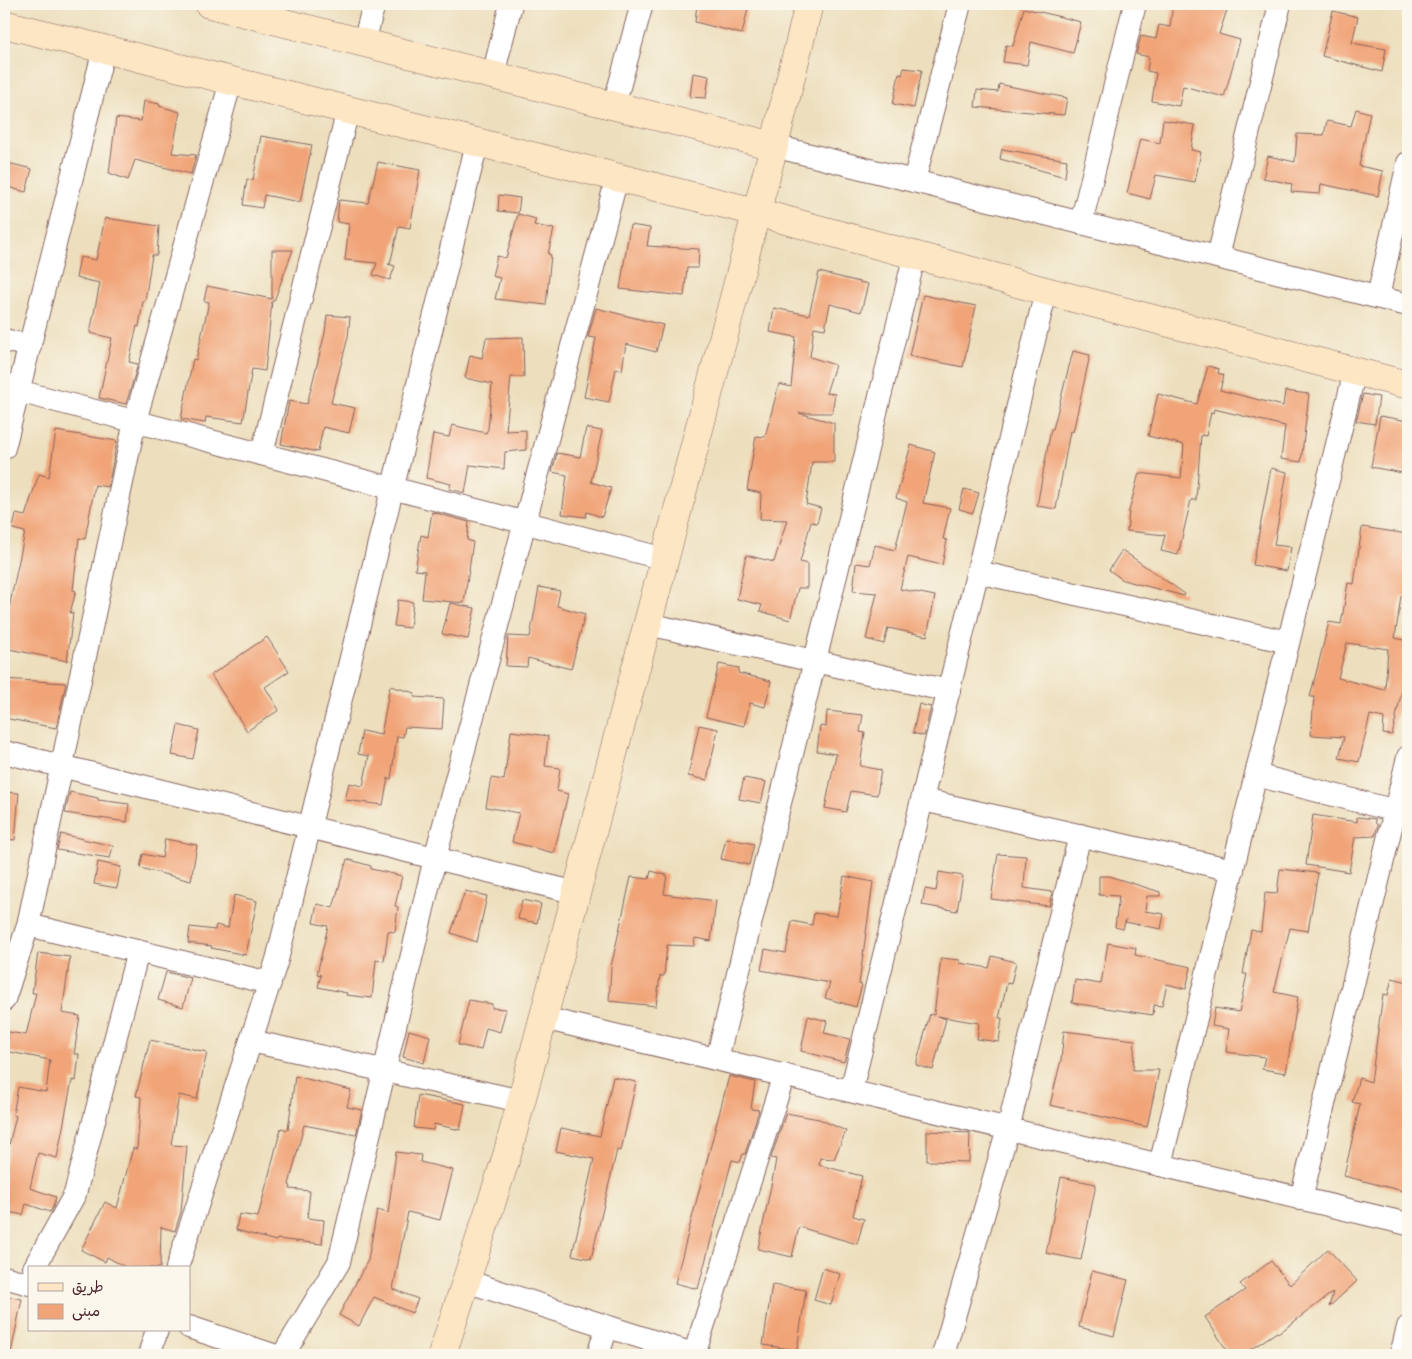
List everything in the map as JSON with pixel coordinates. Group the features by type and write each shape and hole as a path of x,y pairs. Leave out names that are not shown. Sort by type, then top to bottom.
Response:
{"street":[{"path":"208,4 255,9 364,43 1408,305"},
{"path":"364,43 374,4"},
{"path":"493,75 511,4"},
{"path":"614,105 642,4"},
{"path":"442,1355 507,1155 774,146 809,4"},
{"path":"914,181 960,4"},
{"path":"1081,222 1135,4"},
{"path":"1218,257 1280,4"},
{"path":"4,24 756,212 1046,291 1408,385"},
{"path":"4,448 104,49"},
{"path":"5,990 28,925 135,422 231,81"},
{"path":"262,454 348,110"},
{"path":"179,1266 270,983 477,143"},
{"path":"1378,297 1408,163"},
{"path":"283,1355 339,1262 435,858 617,178"},
{"path":"717,1059 915,254"},
{"path":"851,1091 1046,291"},
{"path":"4,340 30,346"},
{"path":"1160,1165 1355,371"},
{"path":"18,391 665,559"},
{"path":"978,572 1288,642"},
{"path":"648,624 950,691"},
{"path":"4,752 62,768 576,893"},
{"path":"1301,1199 1402,812 1408,757"},
{"path":"1256,775 1402,812"},
{"path":"923,800 1232,870"},
{"path":"943,1355 1008,1128 1080,835"},
{"path":"28,925 270,983"},
{"path":"31,1266 75,1194 138,951"},
{"path":"544,1018 1408,1224"},
{"path":"251,1041 521,1101"},
{"path":"466,1281 695,1355 784,1075"},
{"path":"598,1355 607,1326"},
{"path":"190,1327 273,1355"},
{"path":"1401,1355 1408,1327"},
{"path":"149,1355 156,1332"}],"building":[{"path":"697,4 749,4 742,34 695,22"},
{"path":"1173,4 1229,4 1219,34 1240,40 1224,97 1183,86 1179,106 1152,101 1156,73 1147,71 1149,57 1136,54 1141,36 1156,39 1159,25 1170,27"},
{"path":"1024,8 1081,22 1073,53 1031,42 1027,65 1003,62 1006,45 1013,46"},
{"path":"1333,11 1358,17 1352,43 1386,49 1382,72 1322,56"},
{"path":"904,68 922,70 914,108 893,104 899,74 902,75"},
{"path":"693,73 709,76 706,98 690,97"},
{"path":"999,84 1067,98 1064,115 975,107 977,90 998,92"},
{"path":"144,101 160,104 159,106 180,112 172,153 196,155 191,174 135,160 128,180 109,173 116,118 141,121"},
{"path":"1356,109 1370,113 1359,166 1383,171 1378,196 1321,184 1320,194 1291,192 1292,184 1263,178 1268,156 1295,162 1297,134 1324,135 1327,121 1351,126"},
{"path":"1163,120 1195,125 1191,150 1201,152 1195,182 1156,175 1150,199 1127,193 1140,139 1160,143"},
{"path":"261,136 312,145 300,202 264,195 262,208 243,205 247,179 253,180"},
{"path":"1002,149 1067,160 1065,177 1000,159"},
{"path":"4,162 32,169 26,192 4,186"},
{"path":"378,162 420,170 410,228 399,226 390,264 388,264 395,266 390,280 373,275 377,263 345,260 349,224 337,222 339,200 368,203"},
{"path":"499,195 520,198 518,213 498,211"},
{"path":"518,214 536,219 534,225 554,229 548,254 551,255 546,305 495,299 500,278 492,276 497,256 506,258"},
{"path":"105,218 159,226 157,255 152,255 145,301 143,301 139,327 137,326 129,362 138,364 126,404 99,398 112,338 90,333 100,283 76,278 80,257 96,260"},
{"path":"630,225 650,228 647,246 699,249 698,268 687,268 684,296 620,289"},
{"path":"272,250 293,250 274,301 272,301 265,371 252,369 243,422 206,417 205,423 181,419 193,359 196,360 209,302 204,301 207,286 272,299"},
{"path":"819,272 868,284 861,312 830,304 825,329 814,327 810,357 835,365 826,393 835,394 832,413 799,413 834,423 834,462 812,462 806,504 821,508 817,523 811,522 800,562 807,564 807,588 798,588 790,620 760,611 762,605 737,599 746,555 774,562 787,520 760,519 761,493 747,490 756,436 765,437 779,384 791,387 796,337 770,332 774,308 809,315"},
{"path":"923,295 976,306 963,367 909,356"},
{"path":"596,308 663,325 656,352 626,344 622,370 616,369 609,402 584,397 596,338 588,337"},
{"path":"327,315 350,317 348,337 331,403 355,408 349,433 323,427 318,452 281,444 289,401 307,404 325,333"},
{"path":"523,337 524,377 511,377 506,431 526,430 526,450 505,452 504,469 470,465 465,493 449,489 451,484 426,478 433,434 449,437 452,425 486,433 488,429 492,384 465,378 470,355 482,358 486,338"},
{"path":"1073,351 1090,355 1073,432 1070,431 1056,509 1037,506 1051,429 1053,429"},
{"path":"1208,366 1219,369 1218,373 1224,375 1220,390 1283,406 1285,391 1309,394 1301,462 1281,459 1285,426 1214,409 1213,413 1211,412 1206,436 1201,435 1196,500 1191,500 1178,555 1161,551 1165,535 1127,531 1129,511 1139,473 1181,478 1184,445 1148,436 1158,394 1197,404"},
{"path":"1363,394 1379,397 1375,424 1356,421"},
{"path":"1380,416 1408,421 1408,474 1371,467"},
{"path":"586,428 602,431 591,482 611,488 602,517 587,512 586,517 562,514 567,475 552,472 557,453 580,457"},
{"path":"56,431 117,441 108,487 95,485 85,539 79,538 73,590 76,591 70,613 73,613 67,661 4,648 4,632 25,532 13,529 16,514 25,516 39,474 49,477"},
{"path":"911,445 935,452 923,503 950,508 943,539 947,540 942,565 908,557 900,589 935,596 927,636 888,628 884,644 866,639 877,593 853,591 856,563 870,565 875,545 895,550 907,502 896,498"},
{"path":"1271,468 1287,472 1274,545 1291,547 1287,571 1253,565"},
{"path":"964,489 979,493 973,513 959,509"},
{"path":"432,512 469,522 467,540 473,542 464,603 422,599 425,571 415,570 421,535 428,537"},
{"path":"1362,527 1408,534 1408,598 1401,596 1395,638 1404,640 1402,690 1392,735 1383,734 1384,718 1370,715 1359,762 1339,758 1344,737 1311,735 1314,697 1310,697 1329,622 1341,624 1348,583 1354,584","holes":["1347,643 1388,649 1385,690 1338,678"]},
{"path":"1122,550 1185,594 1184,596 1123,580 1109,570"},
{"path":"539,587 560,591 557,606 585,614 571,669 528,658 527,667 506,666 508,636 530,637"},
{"path":"398,600 413,602 410,628 394,626"},
{"path":"450,603 475,608 468,639 442,634"},
{"path":"267,637 289,671 265,687 279,710 247,731 211,675"},
{"path":"719,664 739,668 738,673 771,681 765,707 750,703 744,726 706,717"},
{"path":"4,679 66,683 56,728 4,718"},
{"path":"390,686 415,693 414,697 444,699 442,729 405,727 403,737 397,736 391,779 388,778 383,805 345,800 349,783 363,786 369,756 358,754 362,731 381,735"},
{"path":"919,704 931,707 924,736 913,733"},
{"path":"827,711 863,715 860,732 865,733 860,766 881,770 877,795 851,791 846,812 825,808 836,754 817,751 820,726 826,727"},
{"path":"178,725 199,730 193,759 172,755"},
{"path":"699,725 718,729 707,780 688,776"},
{"path":"511,731 548,736 545,766 560,768 557,791 568,794 554,853 512,842 519,813 486,807 491,778 504,780"},
{"path":"744,778 766,782 761,803 739,799"},
{"path":"4,792 19,793 15,840 4,839"},
{"path":"70,792 98,798 98,800 129,804 127,822 65,813"},
{"path":"1313,815 1357,822 1357,817 1375,819 1378,825 1375,836 1355,837 1349,872 1306,865"},
{"path":"61,834 113,846 110,858 57,850"},
{"path":"726,838 754,844 749,865 721,859"},
{"path":"165,839 197,845 191,881 140,868 143,854 162,858"},
{"path":"998,854 1026,856 1024,888 1052,892 1049,906 991,899"},
{"path":"347,859 371,866 371,869 402,876 395,906 398,907 395,932 388,931 384,961 376,960 372,998 346,995 347,993 318,987 321,975 317,974 328,926 313,923 317,904 333,908"},
{"path":"98,862 121,867 117,888 94,884"},
{"path":"1280,869 1318,873 1308,931 1290,928 1274,992 1298,997 1286,1073 1262,1069 1265,1057 1226,1052 1229,1029 1212,1026 1215,1008 1239,1012 1247,974 1243,974 1251,930 1261,932 1265,893 1277,894"},
{"path":"651,871 667,875 664,894 716,901 711,941 695,938 694,946 667,945 664,976 660,976 656,1006 609,1001 611,967 631,877 649,879"},
{"path":"939,872 963,876 957,911 922,905 925,889 936,891"},
{"path":"844,876 873,882 859,984 862,985 856,1007 825,998 830,983 761,970 765,949 786,953 792,921 812,925 814,913 837,916"},
{"path":"1099,876 1109,876 1160,892 1160,896 1147,896 1145,911 1164,914 1161,929 1125,922 1123,929 1115,927 1119,896 1099,895"},
{"path":"465,891 487,896 477,942 451,933"},
{"path":"234,895 257,901 246,955 211,948 212,946 188,943 190,927 215,930 216,925 228,928"},
{"path":"522,900 541,904 537,923 518,919"},
{"path":"1108,943 1136,948 1135,955 1191,967 1186,989 1167,984 1162,1006 1154,1005 1153,1015 1072,1003 1075,980 1101,984"},
{"path":"38,953 70,957 62,1013 80,1016 74,1054 79,1054 76,1081 72,1080 57,1158 38,1153 30,1188 56,1197 53,1207 50,1212 26,1204 23,1215 4,1211 4,1166 16,1116 13,1115 18,1087 46,1092 50,1060 5,1051 9,1032 26,1035 36,993 32,993"},
{"path":"992,956 1016,962 1011,984 1007,983 999,1018 1002,1018 999,1042 977,1039 979,1023 937,1016 946,1019 933,1070 916,1065 930,1014 934,1015 941,958 960,960 960,963 989,968"},
{"path":"166,972 191,978 183,1007 158,1000"},
{"path":"1392,978 1408,982 1408,1169 1403,1191 1344,1176 1360,1104 1352,1102 1359,1078 1371,1082 1383,994 1388,995"},
{"path":"469,1000 492,1004 492,1008 506,1009 500,1032 486,1028 481,1050 458,1045"},
{"path":"808,1016 827,1021 824,1033 850,1039 844,1062 801,1051"},
{"path":"409,1030 430,1036 424,1063 403,1057"},
{"path":"1064,1031 1135,1040 1133,1070 1159,1070 1147,1127 1050,1105 1061,1060"},
{"path":"150,1040 207,1052 197,1099 179,1095 171,1145 187,1146 181,1212 175,1231 161,1227 160,1266 123,1266 107,1257 105,1262 81,1250 105,1202 117,1208 133,1148 137,1149 141,1097 136,1096"},
{"path":"295,1076 351,1090 347,1107 362,1110 356,1135 304,1125 289,1185 291,1186 290,1189 310,1191 307,1218 324,1220 322,1244 277,1239 276,1241 236,1230 239,1214 258,1217 281,1128 288,1130"},
{"path":"729,1076 755,1082 751,1109 759,1110 745,1154 743,1154 740,1162 732,1160 698,1289 675,1283"},
{"path":"613,1077 636,1082 621,1151 617,1150 591,1259 572,1255 594,1159 556,1151 561,1128 600,1136"},
{"path":"418,1095 465,1104 460,1130 434,1124 433,1130 414,1128"},
{"path":"786,1113 819,1119 846,1131 834,1159 820,1158 819,1165 862,1176 853,1216 864,1219 857,1244 799,1227 792,1257 758,1249 776,1159 771,1158"},
{"path":"927,1131 970,1133 969,1162 927,1161"},
{"path":"396,1152 421,1155 420,1162 453,1170 440,1220 408,1212 393,1289 418,1299 412,1313 374,1297 359,1326 339,1315 368,1260 377,1210 388,1213"},
{"path":"1061,1177 1096,1184 1081,1260 1046,1253"},
{"path":"1328,1249 1357,1281 1329,1307 1333,1292 1278,1334 1277,1332 1242,1355 1230,1355 1205,1317 1245,1290 1240,1284 1271,1261 1290,1285"},
{"path":"823,1268 840,1274 831,1305 814,1300"},
{"path":"1092,1271 1128,1280 1114,1336 1079,1327"},
{"path":"772,1285 806,1290 797,1350 763,1345"},
{"path":"4,1296 22,1299 11,1353 4,1352"}]}
